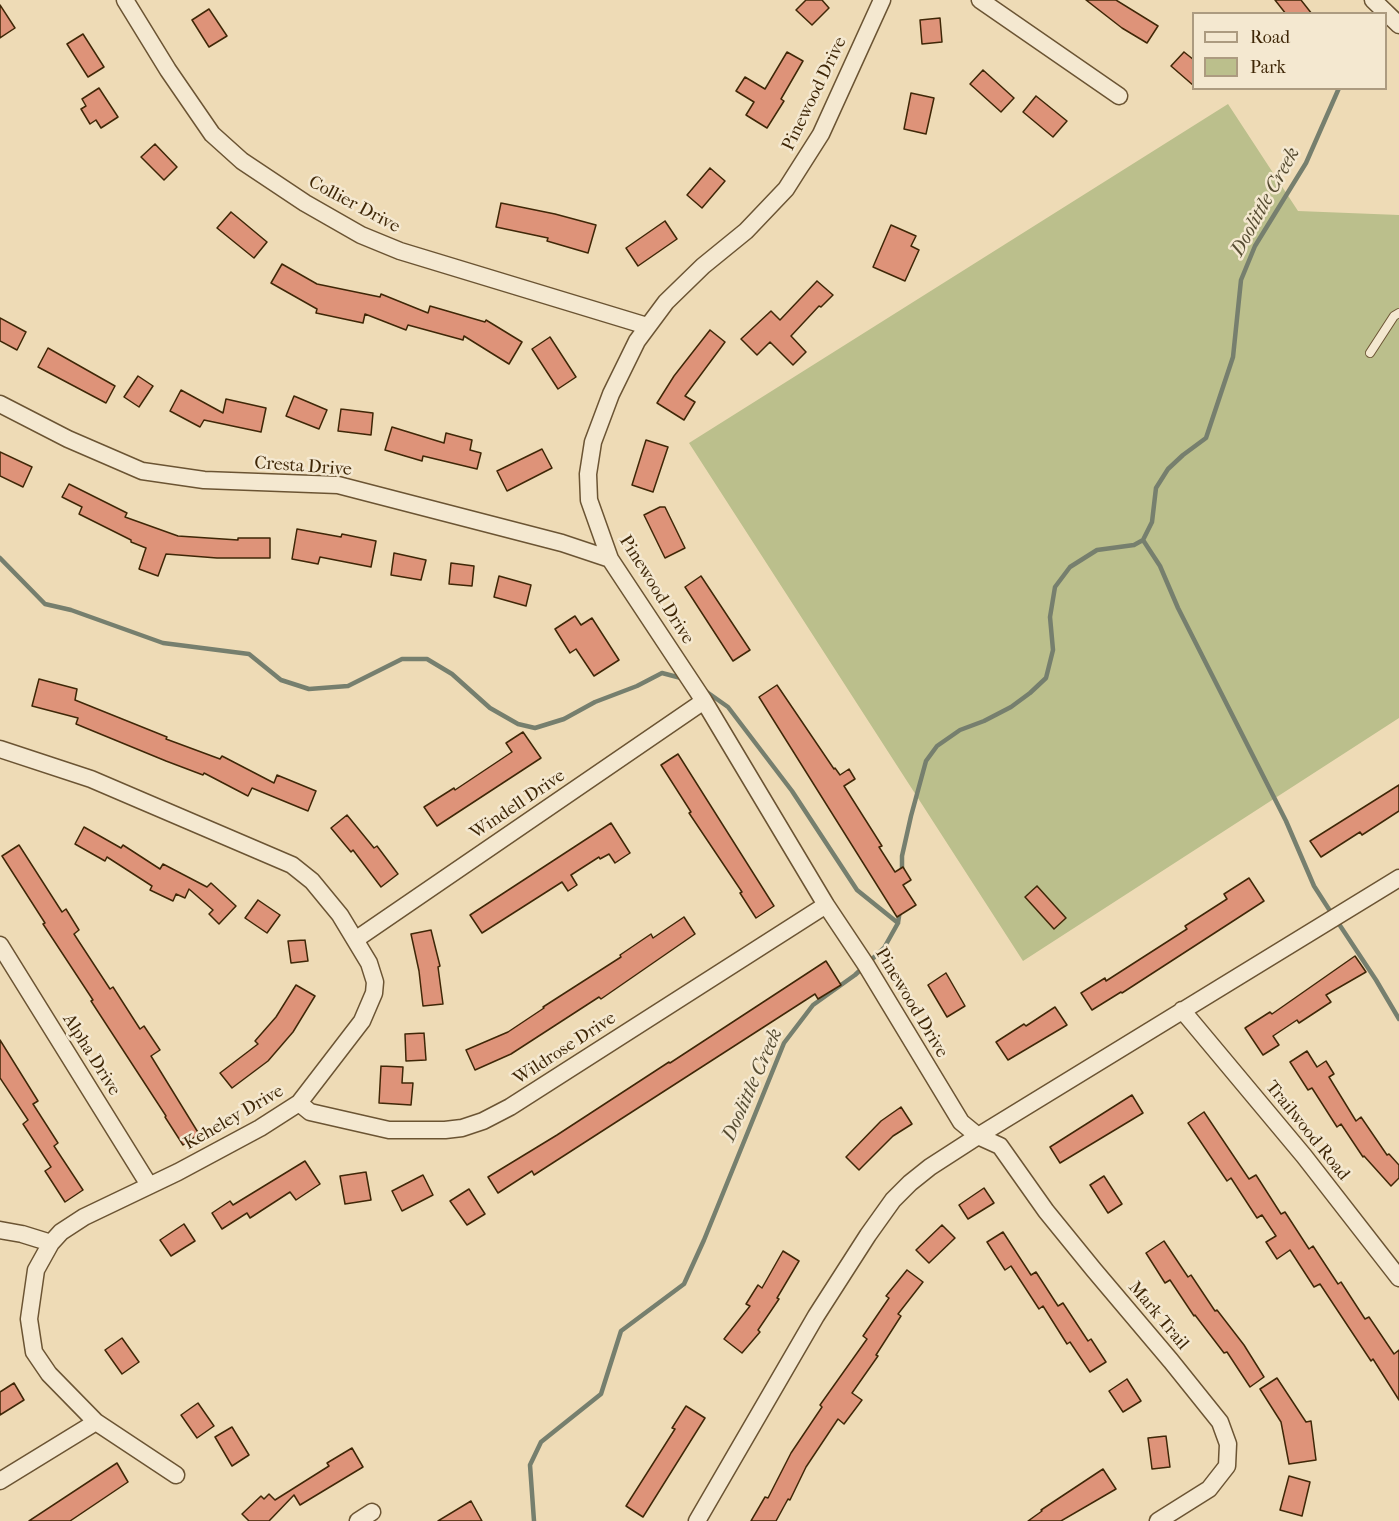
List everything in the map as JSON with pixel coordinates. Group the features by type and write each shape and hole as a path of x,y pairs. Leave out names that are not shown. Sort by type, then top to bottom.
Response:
{"street":[{"name":"Collier Drive","path":"125,0 168,70 212,134 242,161 280,187 361,235 400,251 647,326"},
{"name":"Pinewood Drive","path":"882,0 821,134 786,189 746,231 686,281 637,341 611,394 593,441 588,474 589,500 610,559 704,702 826,905 866,965 961,1122 978,1136"},
{"path":"980,0 1119,96"},
{"path":"1373,0 1385,12"},
{"path":"1387,13 1399,25"},
{"name":"Cresta Drive","path":"0,404 68,439 142,471 204,480 338,485 562,543 610,559"},
{"name":"Windell Drive","path":"356,940 704,702"},
{"name":"Keheley Drive","path":"0,749 91,779 292,865 312,881 329,900 369,963 375,982 374,993 362,1021 299,1103 288,1112 178,1172 84,1217 62,1232 51,1243 36,1270 29,1319 34,1352 50,1374 96,1422 176,1475"},
{"path":"697,1521 810,1326 868,1235 893,1200 910,1183 978,1136 1399,878"},
{"name":"Wildrose Drive","path":"299,1103 310,1112 389,1130 462,1128 483,1121 510,1107 826,905"},
{"name":"Alpha Drive","path":"0,945 149,1185"},
{"name":"Trailwood Road","path":"1182,1010 1304,1156 1399,1278"},
{"name":"Mark Trail","path":"978,1136 1000,1146 1046,1210 1220,1422 1228,1444 1227,1466 1209,1489 1158,1521"},
{"path":"0,1230 51,1243"},
{"path":"0,1481 96,1422"},
{"path":"358,1521 372,1512"}],"lane":[{"path":"1370,353 1394,316 1399,313"}],"green space":[{"path":"1228,104 1298,211 1399,215 1399,718 1023,961 689,443"}],"building":[{"path":"806,0 822,0 829,8 812,25 796,10"},
{"path":"1086,0 1116,0 1158,26 1147,43 1122,28"},
{"path":"1275,0 1301,0 1310,12 1284,12"},
{"path":"0,5 15,28 0,38"},
{"path":"209,9 227,36 209,47 192,20"},
{"path":"940,18 942,42 922,44 920,20"},
{"path":"83,34 104,67 88,77 67,44"},
{"path":"787,52 803,61 781,99 784,101 767,128 746,115 754,102 736,91 745,77 765,89"},
{"path":"1184,52 1192,58 1192,84 1171,66"},
{"path":"983,70 1014,98 1001,112 970,84"},
{"path":"99,88 118,117 101,128 96,120 90,124 81,109 86,106 82,99"},
{"path":"911,93 934,98 926,134 904,129"},
{"path":"1036,96 1067,121 1053,137 1023,112"},
{"path":"155,144 177,167 164,180 141,157"},
{"path":"710,168 725,181 702,208 687,195"},
{"path":"501,203 596,225 588,253 547,241 548,238 496,227"},
{"path":"231,212 267,242 254,258 217,228"},
{"path":"665,221 677,239 638,266 626,248"},
{"path":"891,225 916,236 911,246 919,250 905,281 873,267"},
{"path":"282,264 317,284 380,297 381,294 428,313 430,306 485,322 486,320 522,342 509,364 464,336 463,340 408,325 406,330 365,314 363,323 316,313 317,309 271,283"},
{"path":"817,281 833,295 821,307 819,306 791,336 806,352 793,365 770,342 757,355 741,339 771,311 780,320"},
{"path":"0,318 26,332 17,350 0,341"},
{"path":"710,330 725,342 685,396 695,402 684,420 657,403 674,376"},
{"path":"550,337 576,377 558,389 532,349"},
{"path":"48,348 115,386 106,403 38,367"},
{"path":"138,376 153,386 139,407 124,397"},
{"path":"181,390 223,413 226,399 266,408 261,432 204,420 200,427 170,411"},
{"path":"294,396 327,410 319,429 286,416"},
{"path":"341,409 373,413 371,435 338,431"},
{"path":"392,427 444,443 446,433 472,440 470,450 481,453 477,469 423,456 422,461 385,450"},
{"path":"646,440 668,447 653,492 632,485"},
{"path":"542,449 552,468 507,491 497,471"},
{"path":"0,452 32,467 23,487 0,476"},
{"path":"69,484 127,513 125,517 178,536 238,540 238,538 270,538 270,558 217,558 166,554 158,576 139,569 146,548 79,514 82,507 62,497"},
{"path":"665,507 685,548 665,558 644,515"},
{"path":"297,529 341,537 342,534 376,541 371,567 320,557 318,564 292,559"},
{"path":"394,553 426,560 421,580 391,575"},
{"path":"451,563 474,566 472,586 449,584"},
{"path":"499,576 531,585 526,606 494,597"},
{"path":"701,576 750,650 733,661 685,587"},
{"path":"575,616 581,625 592,618 619,660 594,676 576,649 570,653 555,629"},
{"path":"39,679 77,689 75,700 167,737 166,739 220,759 222,756 274,783 277,775 316,791 308,811 252,788 248,796 204,773 203,775 166,761 76,724 78,718 32,706"},
{"path":"777,685 834,769 840,775 849,769 855,779 844,786 882,846 879,847 895,872 903,867 911,880 903,885 916,905 897,917 759,697"},
{"path":"523,732 541,758 437,826 424,807 454,788 455,790 512,752 506,743"},
{"path":"678,754 774,906 756,918 740,893 742,892 689,813 691,812 661,765"},
{"path":"1399,785 1399,811 1362,835 1360,832 1321,857 1310,841"},
{"path":"347,815 374,848 377,846 398,874 381,887 353,850 351,852 331,828"},
{"path":"611,823 630,853 615,863 609,854 600,859 599,857 571,875 577,885 568,891 562,882 482,933 470,915"},
{"path":"84,827 121,848 123,845 160,869 163,864 207,887 211,883 236,906 219,924 209,914 213,910 189,889 185,898 176,894 173,901 150,890 152,886 107,857 105,861 75,844"},
{"path":"19,845 62,912 66,909 79,930 74,934 110,989 113,987 140,1029 144,1026 160,1050 151,1056 199,1134 183,1145 2,856"},
{"path":"1249,878 1264,901 1092,1010 1081,993 1105,978 1106,981 1187,929 1185,926 1227,899 1224,894"},
{"path":"1037,886 1066,918 1054,929 1025,897"},
{"path":"258,900 280,915 267,933 245,918"},
{"path":"684,917 695,934 601,999 599,997 511,1054 475,1070 466,1050 508,1032 621,957 620,955 651,934 653,938"},
{"path":"431,930 440,966 438,967 443,1004 423,1006 419,971 411,934"},
{"path":"305,940 308,961 291,963 288,941"},
{"path":"1355,956 1366,972 1326,995 1331,1002 1299,1023 1297,1020 1273,1036 1279,1045 1263,1055 1245,1028 1270,1012 1272,1014"},
{"path":"826,961 841,985 818,999 815,994 534,1175 532,1171 498,1193 488,1177 670,1063"},
{"path":"946,973 965,1006 947,1017 928,985"},
{"path":"296,985 315,996 293,1032 268,1061 232,1088 220,1073 258,1044 255,1041 276,1017"},
{"path":"1055,1007 1067,1025 1008,1060 996,1042"},
{"path":"424,1033 426,1060 406,1061 405,1034"},
{"path":"0,1040 38,1101 33,1104 58,1143 54,1146 83,1190 65,1202 45,1171 51,1167 23,1124 28,1120 0,1078"},
{"path":"1307,1051 1317,1067 1326,1061 1334,1074 1329,1077 1356,1121 1361,1117 1387,1155 1389,1154 1399,1165 1399,1178 1391,1186 1363,1157 1341,1124 1337,1127 1312,1088 1308,1090 1290,1062"},
{"path":"381,1066 403,1067 402,1083 413,1083 411,1105 379,1103"},
{"path":"1132,1095 1143,1113 1060,1163 1050,1147"},
{"path":"901,1107 912,1124 893,1136 859,1170 846,1157 881,1121"},
{"path":"1204,1112 1249,1179 1256,1175 1281,1214 1285,1212 1309,1249 1313,1246 1338,1284 1341,1282 1365,1319 1369,1317 1394,1354 1399,1350 1399,1400 1320,1284 1314,1287 1290,1250 1277,1259 1266,1242 1276,1236 1262,1215 1257,1218 1231,1178 1227,1181 1188,1123"},
{"path":"305,1161 320,1184 296,1200 290,1192 250,1218 247,1213 222,1229 212,1213 230,1201 233,1205"},
{"path":"366,1172 371,1200 345,1204 340,1176"},
{"path":"423,1175 433,1195 402,1211 392,1191"},
{"path":"1104,1176 1122,1204 1108,1213 1090,1185"},
{"path":"984,1188 994,1203 968,1219 959,1205"},
{"path":"469,1189 485,1214 467,1225 450,1201"},
{"path":"184,1224 195,1241 171,1256 160,1240"},
{"path":"942,1225 955,1238 929,1263 916,1250"},
{"path":"1003,1232 1031,1275 1036,1272 1058,1306 1063,1303 1088,1341 1091,1339 1106,1362 1090,1372 1070,1342 1067,1344 1043,1306 1039,1309 1011,1266 1005,1270 987,1242"},
{"path":"1164,1241 1188,1277 1191,1275 1215,1311 1217,1310 1244,1345 1264,1377 1250,1387 1227,1352 1224,1353 1194,1316 1170,1280 1165,1283 1146,1253"},
{"path":"783,1251 799,1261 777,1298 779,1299 758,1330 760,1332 742,1353 724,1339 750,1306 746,1304 758,1285 762,1288"},
{"path":"907,1270 923,1282 898,1314 901,1316 876,1355 878,1356 852,1393 862,1400 844,1424 838,1419 806,1467 790,1500 788,1499 776,1521 751,1521 765,1497 768,1498 791,1453 822,1407 820,1405 867,1339 863,1336 889,1298 886,1296"},
{"path":"122,1338 139,1362 122,1374 105,1350"},
{"path":"1277,1378 1306,1422 1311,1421 1316,1460 1289,1464 1281,1422 1260,1389"},
{"path":"1127,1379 1141,1401 1123,1412 1109,1391"},
{"path":"14,1383 24,1400 0,1415 0,1392"},
{"path":"198,1403 214,1426 197,1438 181,1415"},
{"path":"686,1406 705,1418 643,1517 626,1506 675,1429 672,1428"},
{"path":"232,1427 249,1455 232,1466 215,1437"},
{"path":"1166,1436 1170,1467 1152,1469 1148,1438"},
{"path":"352,1448 363,1467 300,1505 294,1495 269,1521 249,1521 242,1514 261,1496 264,1499 269,1494 275,1500 329,1466 327,1463"},
{"path":"117,1463 128,1482 70,1521 29,1521"},
{"path":"1103,1469 1116,1489 1061,1521 1028,1521 1041,1510"},
{"path":"1289,1476 1310,1482 1302,1516 1280,1510"},
{"path":"471,1501 482,1521 438,1521"}],"waterway":[{"name":"Doolittle Creek","path":"902,872 902,856 926,761 937,746 960,730 1011,707 1046,678 1053,650 1050,617 1055,587 1070,567 1097,550 1134,545 1143,540 1152,522 1156,488 1168,469 1206,438 1233,357 1241,280 1255,246 1306,163 1338,90"},
{"path":"1143,540 1160,566 1178,608 1286,821 1314,886 1332,914"},
{"path":"0,558 45,604 71,610 163,643 249,654 281,680 309,689 348,686 402,659 427,659 452,674 490,708 518,724 535,728 564,719 595,702 637,686 662,673 681,678"},
{"path":"704,690 728,707 792,791 857,890 898,923"},
{"name":"Doolittle Creek","path":"534,1521 530,1465 541,1442 601,1394 621,1331 684,1284 784,1043 813,1005 855,975 884,948 898,923 900,910"},
{"path":"1337,921 1399,1019"}]}
